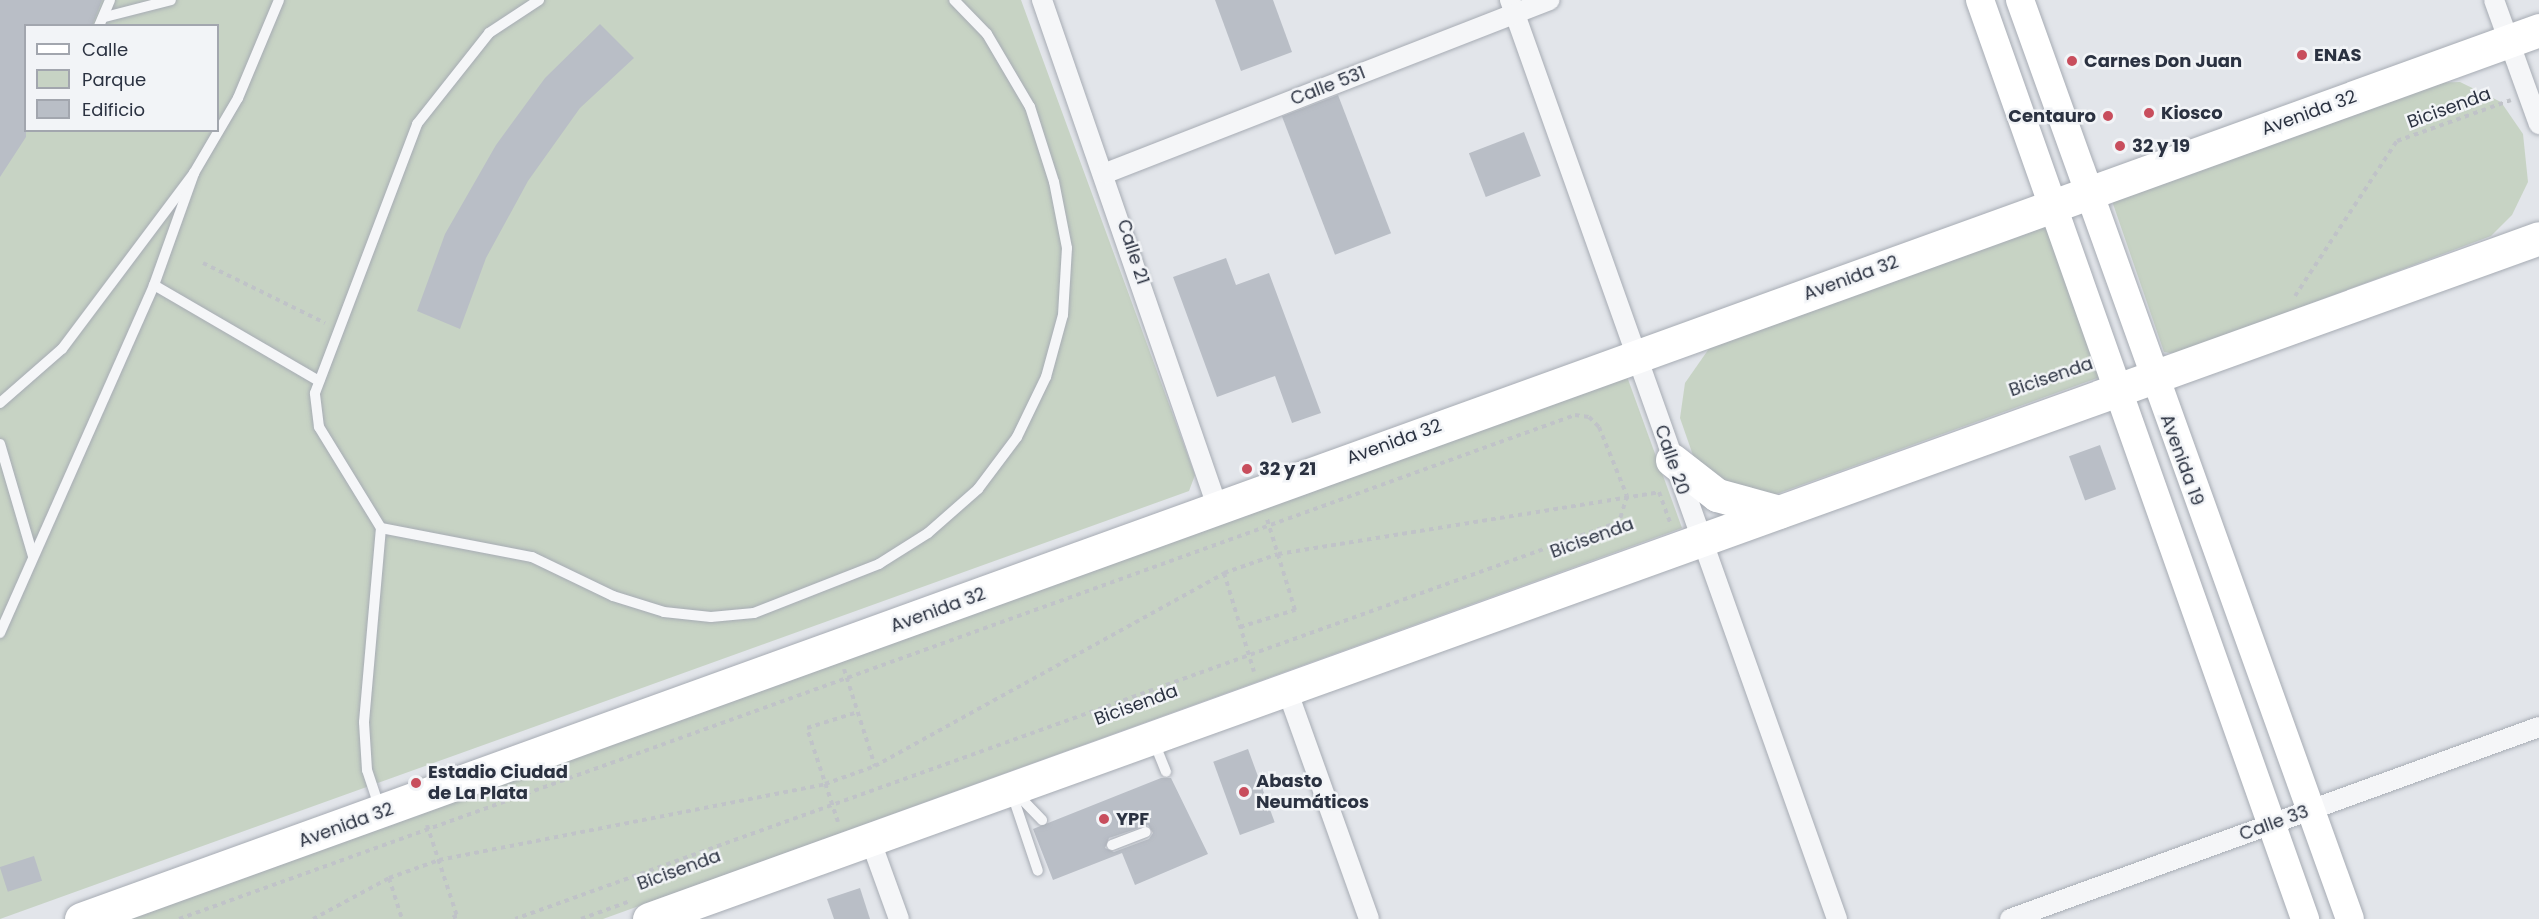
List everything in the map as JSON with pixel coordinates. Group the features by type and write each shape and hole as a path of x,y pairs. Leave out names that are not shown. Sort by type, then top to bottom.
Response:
{"highway":[{"name":"Avenida 32","path":"81,919 381,812 423,813 842,662 1258,490 2539,30"},
{"path":"643,909 860,830 1010,788 1151,736 1276,679 1680,532 1779,513 2539,237"},
{"path":"1672,460 1717,495 1779,513"}],"main road":[{"name":"Avenida 19","path":"1980,0 2305,919"},
{"name":"Avenida 19","path":"2020,0 2152,377 2350,919"}],"street":[{"name":"Calle 21","path":"1042,0 1106,173 1217,506"},
{"name":"Calle 531","path":"1106,173 1513,6 1550,0"},
{"path":"2494,0 2539,124"},
{"name":"Calle 20","path":"1513,6 1637,354 1672,460 1680,532 1837,919"},
{"path":"1276,679 1370,919"},
{"name":"Calle 33","path":"2010,919 2539,727"},
{"path":"860,830 899,919"}],"lane":[{"path":"102,21 110,0"},
{"path":"102,21 171,0"},
{"path":"219,130 238,98 279,0"},
{"path":"381,812 368,770 364,722 381,528 319,427 315,393 417,124 489,33 539,0"},
{"path":"381,528 522,554 613,596 664,612 711,617 754,613 879,564 928,532 978,489 1017,438 1047,377 1063,315 1067,248 1030,107 987,34 954,0"},
{"path":"0,403 62,349 194,173 218,132"},
{"path":"0,633 154,285 194,173"},
{"path":"154,285 319,381"},
{"path":"0,444 33,556"},
{"path":"1151,736 1166,772"},
{"path":"1010,788 1042,820"},
{"path":"1010,788 1038,871"},
{"path":"1112,845 1146,832"}],"path":[{"name":"Bicisenda","path":"2289,299 2320,262 2372,171 2397,141 2528,94"},
{"path":"203,262 339,330"},
{"path":"179,919 423,813 842,662 1269,525 1575,415 1599,427 1627,496 1619,522 833,807 515,919"},
{"path":"1240,627 1295,610 1258,490"},
{"path":"313,919 389,878 439,861 825,784 875,766 1224,573 1278,554 1659,492 1680,532"},
{"path":"1224,573 1256,676"},
{"path":"842,662 875,766"},
{"path":"1244,680 1256,676 1276,679"},
{"path":"839,826 807,728 858,712"},
{"path":"423,813 457,916 448,919"},
{"path":"828,830 839,826 860,830"},
{"path":"389,878 402,919"},
{"name":"Bicisenda","path":"581,919 643,909"}],"green space":[{"path":"0,0 1021,0 1195,475 1189,491 0,919"},
{"path":"2460,82 2501,102 2523,134 2528,182 2512,215 2491,236 2176,354 2164,352 2111,198 2426,83"},
{"path":"2047,222 2103,376 1768,497 1722,486 1696,464 1680,418 1685,383 1715,340"},
{"path":"1625,371 1682,528 603,919 115,919"}],"building":[{"path":"0,0 102,0 93,24 24,24 24,132 26,132 26,137 0,177"},
{"path":"1215,0 1273,0 1292,52 1241,71"},
{"path":"600,24 634,58 580,108 528,181 486,258 460,329 417,311 445,234 496,145 545,78"},
{"path":"1338,95 1391,233 1335,255 1282,117"},
{"path":"1524,132 1541,176 1486,197 1469,153"},
{"path":"1226,258 1236,285 1269,273 1321,413 1292,423 1275,376 1217,397 1173,277"},
{"path":"2100,445 2116,489 2085,500 2069,456"},
{"name":"Abasto Neumáticos","path":"1248,749 1275,822 1240,835 1213,762"},
{"path":"1161,778 1171,778 1208,854 1135,885 1122,853 1053,880 1033,829","holes":["1148,825 1153,833 1149,839 1114,852 1105,848 1109,838"]},
{"path":"34,856 42,881 8,892 0,867"},
{"path":"860,888 870,919 834,919 827,899"}],"place":[{"name":"ENAS","path":"2302,55"},
{"name":"Carnes Don Juan","path":"2072,61"},
{"name":"Kiosco","path":"2149,113"},
{"name":"Centauro","path":"2108,116"},
{"name":"32 y 19","path":"2120,146"},
{"name":"32 y 21","path":"1247,469"},
{"name":"Estadio Ciudad de La Plata","path":"416,783"},
{"name":"Abasto Neumáticos","path":"1244,792"},
{"name":"YPF","path":"1104,819"}]}
